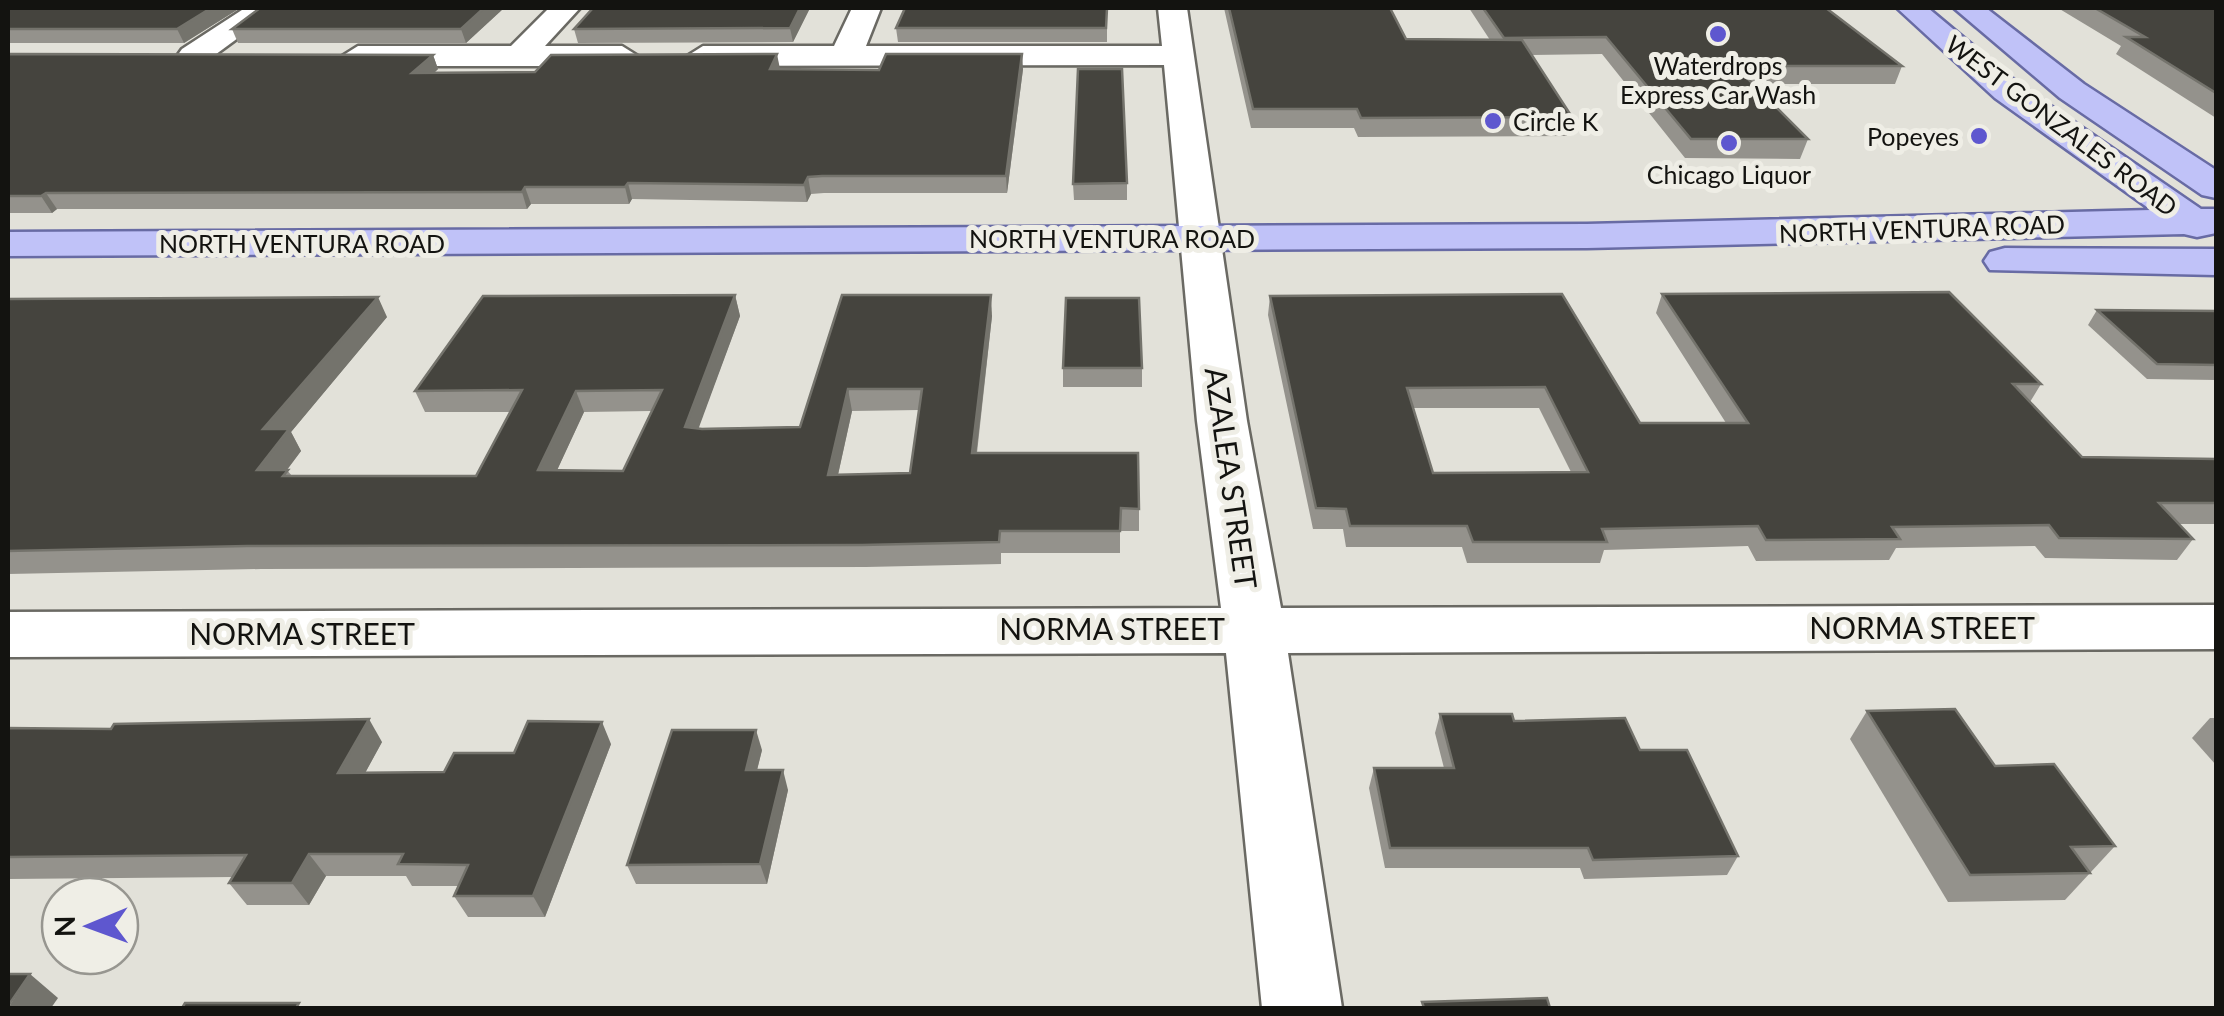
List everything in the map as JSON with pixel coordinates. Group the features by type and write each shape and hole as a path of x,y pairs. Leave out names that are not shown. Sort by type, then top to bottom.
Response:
{"main road":[{"name":"WEST GONZALES ROAD","path":"1911,8 2007,91 2208,227"},
{"name":"WEST GONZALES ROAD","path":"1968,8 2072,91 2216,187"},
{"name":"NORTH VENTURA ROAD","path":"8,277 1203,255 1902,225 2208,227"},
{"name":"NORTH VENTURA ROAD","path":"8,244 1203,255 1812,267 1921,260 2216,262"}],"street":[{"path":"192,56 264,8"},
{"path":"519,56 565,8"},
{"path":"846,56 866,8"},
{"name":"AZALEA STREET","path":"1173,8 1302,1008"},
{"path":"327,56 1180,55"},
{"path":"156,56 250,56"},
{"name":"NORMA STREET","path":"8,635 1254,627 2216,627"}],"building":[{"path":"8,8 211,8 177,29 8,29"},
{"path":"260,8 484,8 461,29 232,29"},
{"path":"593,8 800,8 790,28 574,29"},
{"path":"905,8 1107,8 1106,28 896,28"},
{"path":"1229,8 1390,8 1406,39 1522,40 1572,117 1361,118 1357,109 1253,109"},
{"path":"1483,8 1826,8 1902,66 1735,66 1808,139 1691,139 1606,37 1504,38"},
{"path":"2095,8 2216,8 2216,93 2126,37 2145,37"},
{"path":"8,54 433,55 412,73 535,72 551,55 777,54 770,69 879,70 886,54 1022,54 1006,176 822,176 808,177 804,185 628,183 625,187 525,187 522,192 8,196"},
{"path":"1078,69 1122,69 1127,183 1073,184"},
{"path":"1949,292 2041,384 2013,384 2082,457 2216,459 2216,503 2159,503 2193,539 2059,538 2049,525 1892,527 1900,539 1766,540 1758,526 1602,529 1607,542 1473,542 1467,526 1350,526 1346,509 1316,508 1270,296 1562,294 1640,423 1748,423 1662,294","holes":["1545,387 1588,472 1433,473 1407,388"]},
{"path":"735,295 685,427 702,429 800,427 842,295 991,295 972,453 1138,453 1139,509 1121,508 1120,531 1000,531 999,542 8,551 8,299 378,297 263,429 289,429 257,470 288,470 283,476 476,476 522,390 415,391 483,296","holes":["848,389 922,389 910,473 828,475","662,390 623,471 538,470 576,391"]},
{"path":"1066,298 1139,298 1142,368 1063,368"},
{"path":"2097,310 2216,311 2216,365 2157,364"},
{"path":"1955,709 1995,766 2054,764 2115,846 2071,847 2090,873 1970,875 1867,711"},
{"path":"1440,714 1512,714 1514,721 1625,718 1640,750 1687,750 1738,856 1593,860 1588,848 1390,848 1374,768 1454,768"},
{"path":"369,719 338,773 444,772 454,753 514,753 528,721 602,722 533,896 454,896 468,865 398,864 403,854 309,854 292,883 229,883 246,855 8,857 8,728 111,729 114,724"},
{"path":"672,730 756,730 746,770 783,770 760,864 627,865"},
{"path":"8,974 30,974 8,1006"},
{"path":"1547,998 1550,1008 1424,1008 1422,1002"},
{"path":"185,1003 299,1003 296,1008 182,1008"}],"place":[{"name":"Waterdrops Express Car Wash","path":"1718,34"},
{"name":"Circle K","path":"1493,121"},
{"name":"Popeyes","path":"1979,136"},
{"name":"Chicago Liquor","path":"1729,143"}]}
